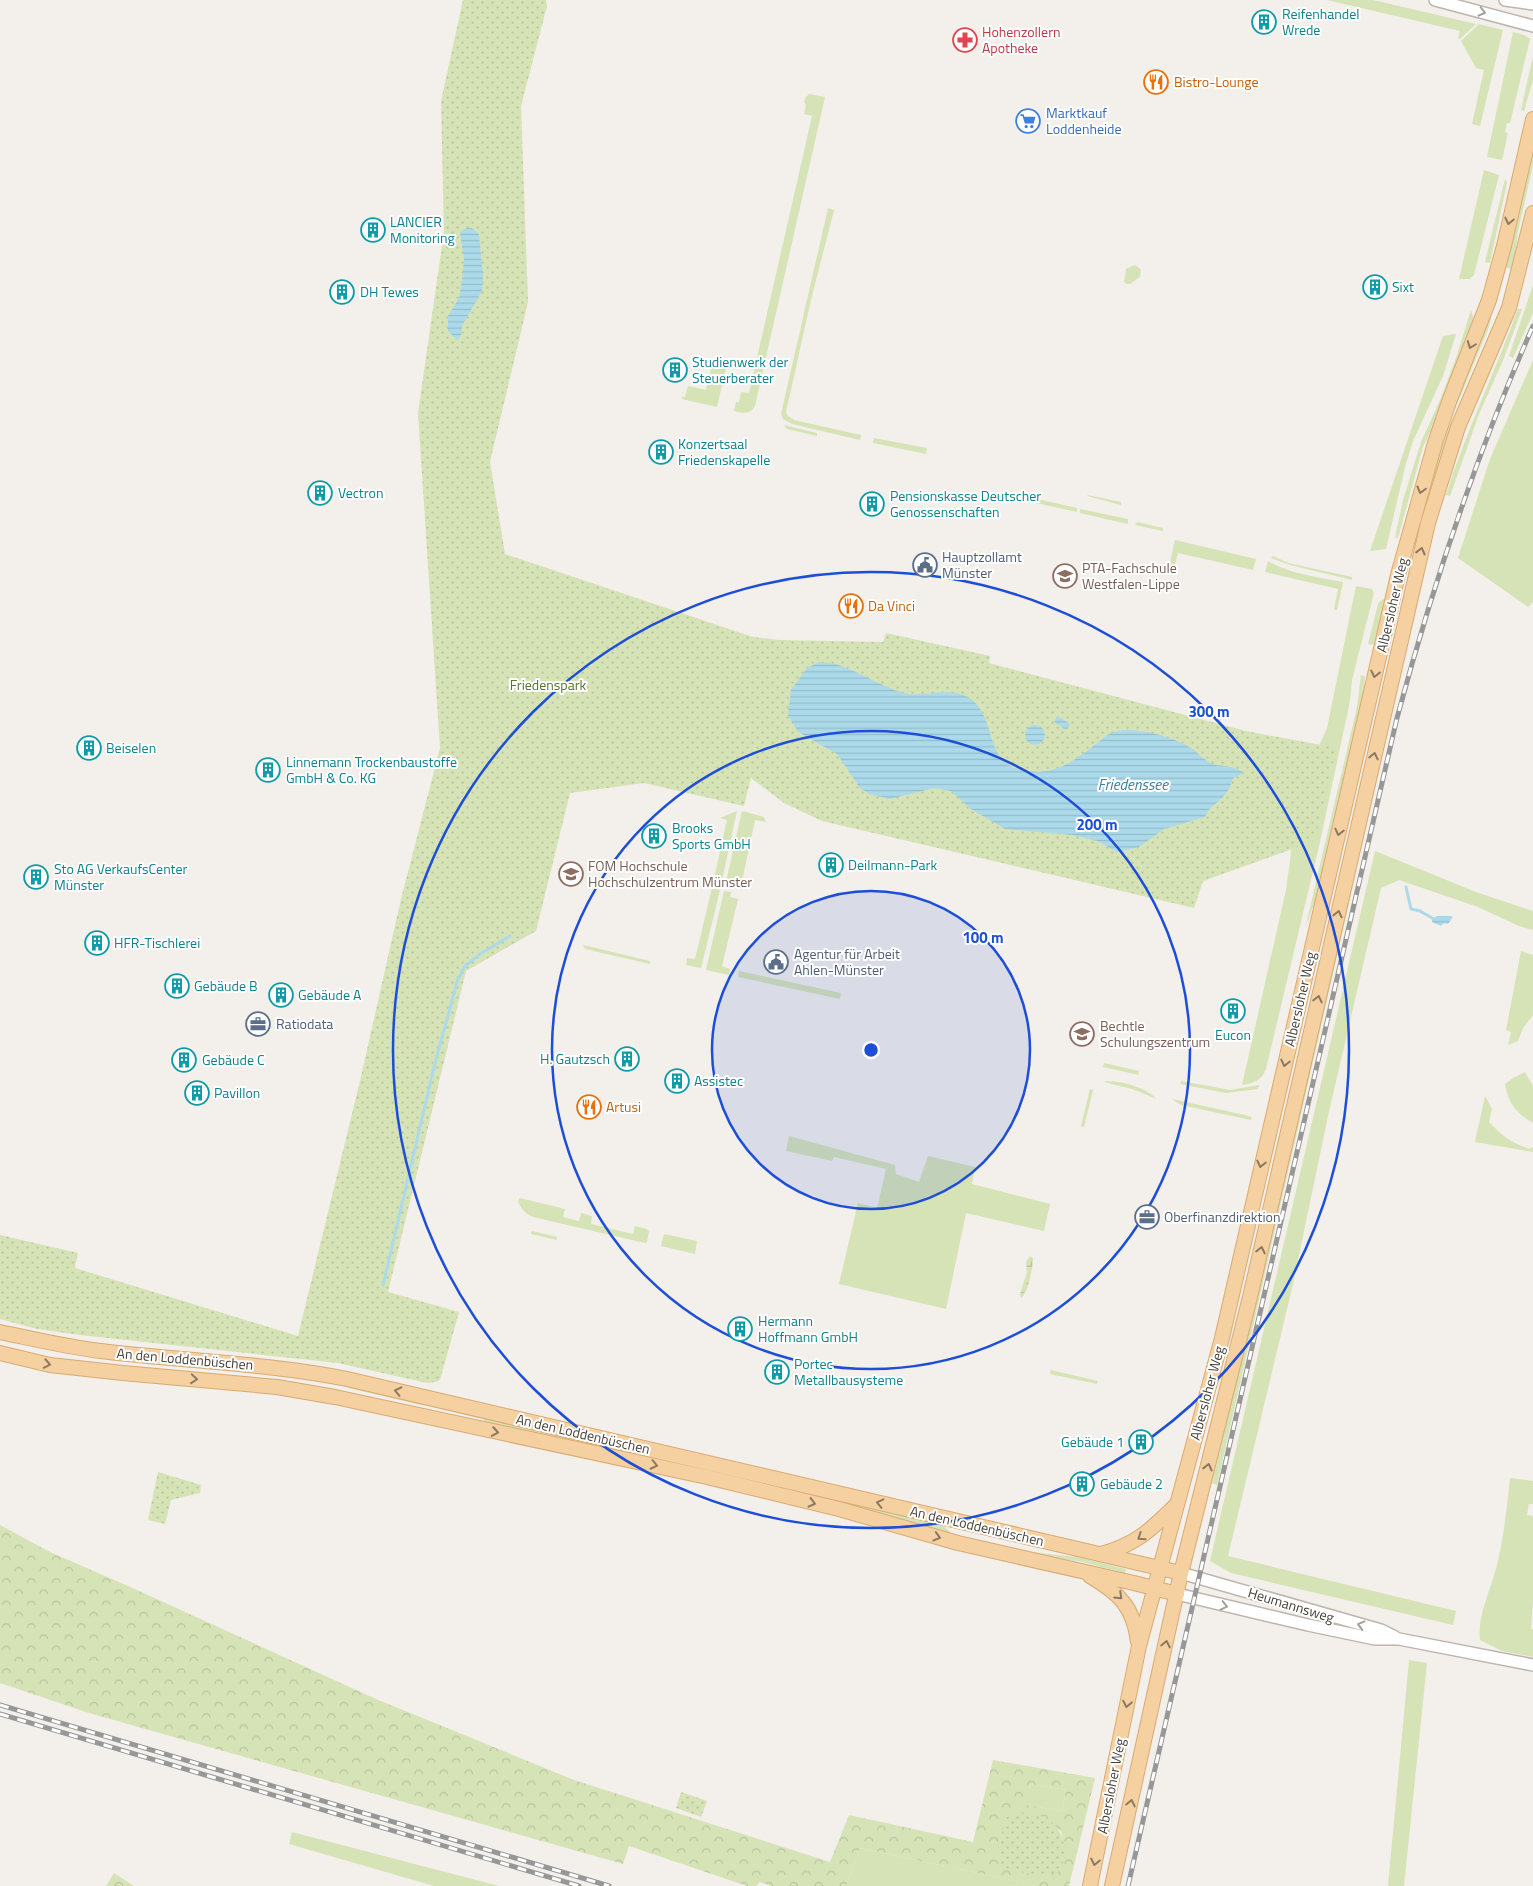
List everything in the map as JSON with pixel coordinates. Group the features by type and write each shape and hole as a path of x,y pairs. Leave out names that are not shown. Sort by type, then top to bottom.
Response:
{"main road":[{"name":"Albersloher Weg","path":"1090,1886 1139,1646 1222,1338 1398,575 1434,443 1489,300 1504,246 1533,119"},
{"name":"Albersloher Weg","path":"1112,1886 1177,1594 1250,1297 1428,523 1458,427 1508,308 1533,213"},
{"name":"An den Loddenbüschen","path":"0,1332 60,1345 101,1351 288,1368 347,1379 1182,1573"},
{"name":"An den Loddenbüschen","path":"0,1353 50,1364 123,1374 277,1387 343,1398 707,1477 839,1509 958,1543 1177,1594"},
{"path":"1098,1555 1118,1549 1137,1540 1176,1505"},
{"path":"1078,1570 1113,1590 1125,1602 1131,1612 1137,1630 1139,1646"}],"street":[{"path":"1435,0 1533,26"},
{"path":"1505,0 1533,4"},
{"name":"Heumannsweg","path":"1182,1573 1381,1630 1399,1638"},
{"name":"Heumannsweg","path":"1177,1594 1308,1625 1376,1638 1399,1638 1533,1665"}],"green space":[{"name":"Friedenspark","path":"463,0 546,0 547,6 521,106 528,302 490,462 505,554 753,637 779,640 883,642 886,633 990,656 989,663 1246,731 1336,748 1315,841 1203,881 1194,908 822,821 784,803 751,778 744,806 644,783 570,793 536,931 466,971 388,1292 459,1312 440,1380 427,1383 338,1363 80,1335 37,1329 0,1319 0,1235 78,1253 75,1268 298,1336 360,1081 401,899 440,748 418,413 444,232 441,101"},
{"path":"1327,0 1373,0 1476,24 1460,39 1458,38 1460,31"},
{"path":"1479,24 1503,30 1480,126 1472,124 1484,70 1476,68 1461,41"},
{"path":"1513,32 1530,39 1510,123 1507,123 1505,132 1508,133 1502,160 1487,157"},
{"path":"1533,56 1533,80 1524,111 1521,110"},
{"path":"809,94 825,97 755,406 748,412 737,412 734,411 736,402 739,402 741,392 749,393 812,116 804,114 806,105 804,102"},
{"path":"1533,141 1533,165 1518,232 1513,269 1504,267"},
{"path":"1484,170 1499,175 1474,275 1470,279 1459,279"},
{"path":"1505,179 1507,183 1490,263 1485,262"},
{"path":"828,208 834,210 811,300 786,412 794,420 861,435 860,440 792,424 783,419 781,414"},
{"path":"1135,265 1141,270 1140,277 1130,284 1126,284 1124,282 1126,269"},
{"path":"1533,285 1533,313 1513,358 1509,356"},
{"path":"1518,309 1522,309 1504,358 1479,414 1450,496 1446,495 1462,448"},
{"path":"1471,310 1474,320 1438,416 1423,447 1398,538 1395,538 1403,500 1421,442 1441,398"},
{"path":"1488,317 1491,318 1489,327 1450,421 1447,442 1427,502 1417,544 1413,542 1443,436"},
{"path":"1456,334 1443,376 1413,441 1386,549 1370,551 1443,336"},
{"path":"1533,360 1533,602 1528,607 1458,558 1490,459"},
{"path":"712,364 726,368 717,407 682,399 682,397 685,397 688,386 706,390"},
{"path":"784,425 817,433 817,436 787,429"},
{"path":"874,438 927,448 926,454 873,443"},
{"path":"1087,496 1121,502 1121,505"},
{"path":"1037,499 1077,508 1077,512 1036,503"},
{"path":"1080,509 1128,519 1128,524 1080,513"},
{"path":"1137,522 1163,528 1163,531 1135,525"},
{"path":"1175,540 1256,559 1253,570 1178,553 1174,568 1169,567"},
{"path":"1273,556 1288,563 1352,577 1352,580 1290,565 1271,558"},
{"path":"1268,561 1295,572 1343,582 1337,610 1334,610 1338,589 1265,572"},
{"path":"1356,586 1372,589 1374,593 1352,680 1350,701 1320,842 1266,1069 1257,1080 1242,1085 1286,890 1291,853 1288,801 1311,764 1327,728"},
{"path":"1388,597 1373,645 1368,644 1378,604"},
{"path":"1361,675 1365,676 1363,698 1319,890 1305,929 1357,707"},
{"path":"737,811 721,885 713,883 727,820 720,818"},
{"path":"742,811 764,817 766,822 755,820 741,886 733,884 731,888 725,886"},
{"path":"1375,851 1476,892 1533,911 1533,930 1519,926 1478,907 1399,880 1381,888 1328,1116 1293,1284 1228,1556 1456,1611 1453,1625 1231,1573 1210,1561"},
{"path":"712,888 720,890 701,968 686,965 687,958 695,959"},
{"path":"724,891 731,892 730,897 738,899 722,966 730,969 729,975 706,970"},
{"path":"1348,893 1351,894 1217,1485 1212,1483 1290,1156"},
{"path":"583,945 650,961 650,964 585,949"},
{"path":"1521,951 1533,955 1533,1015 1523,1028 1518,1041 1508,1045 1511,1032 1506,1030"},
{"path":"739,971 841,993 840,999 738,977"},
{"path":"1104,1063 1139,1071 1138,1075 1103,1067"},
{"path":"1525,1072 1533,1086 1533,1123 1514,1107 1508,1097 1505,1084"},
{"path":"1181,1081 1230,1090 1259,1085 1258,1089 1226,1093 1180,1084"},
{"path":"1104,1082 1134,1086 1146,1091 1157,1099 1132,1089"},
{"path":"1090,1089 1093,1090 1084,1127 1081,1126"},
{"path":"1485,1096 1492,1109 1489,1122 1513,1142 1530,1149 1531,1147 1533,1148 1533,1152 1475,1142"},
{"path":"1172,1099 1252,1117 1251,1120 1181,1105"},
{"path":"789,1136 895,1165 896,1174 919,1182 928,1156 975,1167 972,1184 1050,1204 1044,1231 966,1213 946,1309 839,1284 858,1203 877,1208 886,1169 834,1157 832,1161 786,1151"},
{"path":"520,1198 565,1209 563,1217 579,1221 581,1213 592,1216 591,1224 633,1234 635,1226 647,1229 649,1232 647,1242 533,1217 522,1209 518,1201"},
{"path":"532,1231 557,1237 557,1240 531,1234"},
{"path":"664,1234 697,1241 695,1254 661,1246"},
{"path":"1030,1256 1033,1258 1031,1274 1024,1296 1021,1298 1020,1294 1027,1272 1026,1262"},
{"path":"1051,1370 1098,1381 1097,1384 1050,1374"},
{"path":"349,1385 422,1402 421,1405 348,1388"},
{"path":"485,1417 611,1445 609,1451 483,1424"},
{"path":"636,1452 942,1524 951,1533 911,1524 894,1517 636,1456 633,1454"},
{"path":"158,1472 201,1485 200,1493 171,1500 165,1524 148,1520"},
{"path":"1510,1478 1533,1481 1533,1504 1529,1504 1527,1515 1533,1516 1533,1601 1531,1629 1533,1629 1533,1657 1502,1651 1480,1640 1482,1612 1502,1543"},
{"path":"0,1525 50,1552 376,1699 574,1780 830,1862 849,1815 973,1842 993,1760 1095,1778 1069,1886 1039,1886 860,1848 846,1886 771,1886 760,1882 756,1886 747,1886 629,1846 623,1864 89,1713 0,1683","holes":["1030,1784 1066,1790 1062,1811 1027,1805","1042,1817 1061,1831 1064,1845"]},
{"path":"983,1542 1029,1552 1078,1557 1126,1569 1125,1573 1078,1561 1029,1555"},
{"path":"1409,1660 1427,1663 1404,1886 1388,1886"},
{"path":"1030,1784 1066,1790 1062,1811 1026,1805"},
{"path":"681,1792 707,1801 701,1817 676,1808"},
{"path":"1017,1812 1041,1816 1055,1825 1060,1832 1065,1848 1062,1864 1058,1872 1037,1876 1003,1867 998,1848 1000,1836 1007,1817"},
{"path":"292,1832 499,1886 434,1886 289,1844"},
{"path":"860,1848 1039,1886 846,1886"},
{"path":"114,1873 134,1886 106,1886"}],"water":[{"path":"467,228 472,228 479,234 483,277 482,291 462,326 461,335 457,340 448,331 448,316 459,298 464,259 460,232"},
{"name":"Friedenssee","path":"819,662 839,665 904,693 946,692 963,695 971,699 980,708 997,752 1004,761 1013,767 1028,771 1048,771 1065,765 1109,734 1129,730 1152,733 1174,740 1191,748 1212,764 1234,768 1244,773 1233,778 1225,795 1211,808 1205,817 1164,829 1139,847 1117,852 1097,841 1073,835 1005,829 971,809 951,791 934,788 890,799 869,794 860,788 837,754 798,732 788,715 791,690 807,668"},
{"path":"1058,716 1070,724 1066,730 1054,722"},
{"path":"1031,725 1039,725 1045,731 1045,739 1039,745 1031,745 1025,739 1025,731"},
{"path":"1438,916 1453,917 1448,924 1444,923 1441,926 1432,922 1432,918"}],"waterway":[{"path":"1406,887 1411,909 1420,911 1432,918"},
{"path":"383,1285 435,1063 458,979 465,966 480,954 510,936"}],"railway":[{"path":"1128,1886 1397,718 1441,569 1458,519 1493,422 1533,326"},
{"path":"0,1705 609,1886"},
{"path":"0,1714 579,1886"}],"place":[{"name":"Reifenhandel Wrede","path":"1264,22"},
{"name":"Hohenzollern Apotheke","path":"965,40"},
{"name":"Bistro-Lounge","path":"1156,82"},
{"name":"Marktkauf Loddenheide","path":"1028,121"},
{"name":"LANCIER Monitoring","path":"373,230"},
{"name":"Sixt","path":"1375,287"},
{"name":"DH Tewes","path":"342,292"},
{"name":"Studienwerk der Steuerberater","path":"675,370"},
{"name":"Konzertsaal Friedenskapelle","path":"661,452"},
{"name":"Vectron","path":"320,493"},
{"name":"Pensionskasse Deutscher Genossenschaften","path":"872,504"},
{"name":"Hauptzollamt Münster","path":"925,565"},
{"name":"PTA-Fachschule Westfalen-Lippe","path":"1065,576"},
{"name":"Da Vinci","path":"851,606"},
{"name":"Beiselen","path":"89,748"},
{"name":"Linnemann Trockenbaustoffe GmbH & Co. KG","path":"268,770"},
{"name":"Brooks Sports GmbH","path":"654,836"},
{"name":"Deilmann-Park","path":"831,865"},
{"name":"FOM Hochschule Hochschulzentrum Münster","path":"571,874"},
{"name":"Sto AG VerkaufsCenter Münster","path":"36,877"},
{"name":"HFR-Tischlerei","path":"97,943"},
{"name":"Agentur für Arbeit Ahlen-Münster","path":"776,962"},
{"name":"Gebäude B","path":"177,986"},
{"name":"Gebäude A","path":"281,995"},
{"name":"Eucon","path":"1233,1011"},
{"name":"Ratiodata","path":"258,1024"},
{"name":"Bechtle Schulungszentrum","path":"1082,1034"},
{"name":"H. Gautzsch","path":"627,1059"},
{"name":"Gebäude C","path":"184,1060"},
{"name":"Assistec","path":"677,1081"},
{"name":"Pavillon","path":"197,1093"},
{"name":"Artusi","path":"589,1107"},
{"name":"Oberfinanzdirektion","path":"1147,1217"},
{"name":"Hermann Hoffmann GmbH","path":"740,1329"},
{"name":"Portec Metallbausysteme","path":"777,1372"},
{"name":"Gebäude 1","path":"1141,1442"},
{"name":"Gebäude 2","path":"1082,1484"}]}
